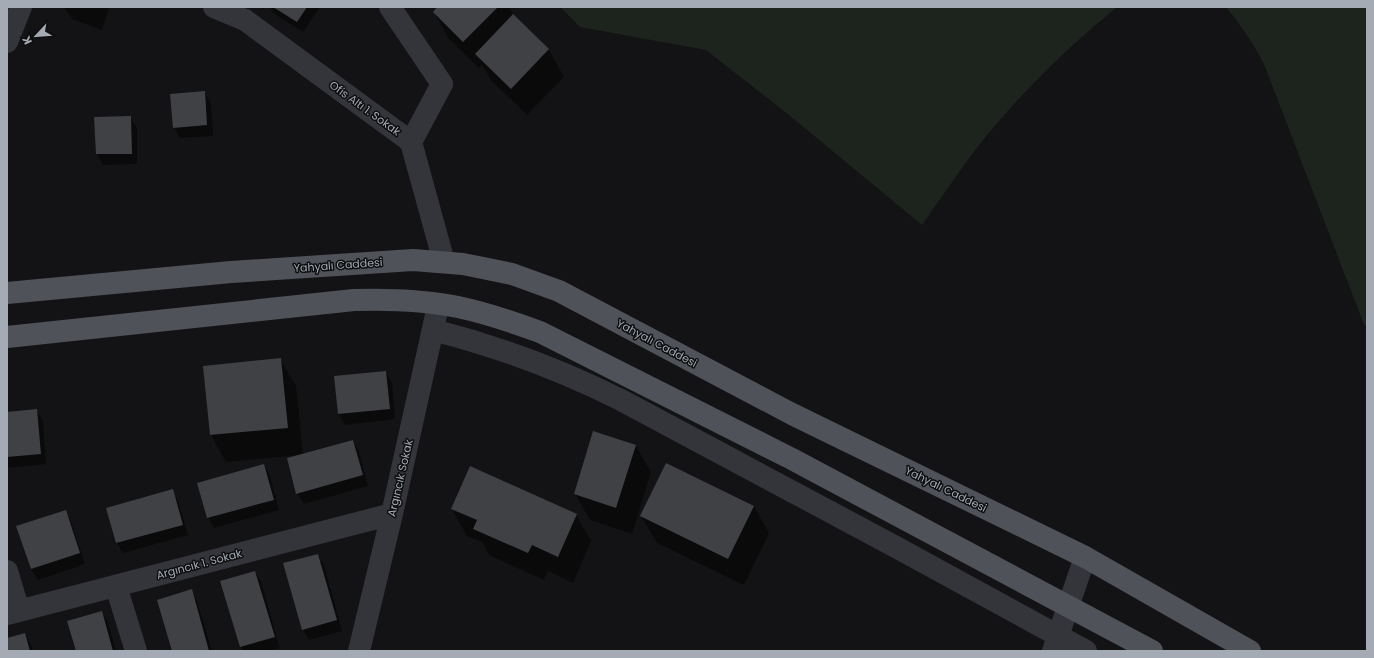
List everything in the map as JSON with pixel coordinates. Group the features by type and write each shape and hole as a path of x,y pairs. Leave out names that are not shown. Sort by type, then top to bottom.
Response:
{"main road":[{"name":"Yahyalı Caddesi","path":"7,293 231,272 413,260 444,262 488,268 512,274 559,291 792,414 1084,557 1250,651"},
{"path":"7,337 354,300 388,299 438,304 485,313 540,332 792,459 1152,651"}],"street":[{"path":"7,42 22,7"},
{"name":"Ofis Altı 1. Sokak","path":"214,7 245,20 411,142 444,262"},
{"path":"390,7 442,84 411,142"},
{"name":"Argıncık Sokak","path":"359,651 392,514 438,304"},
{"path":"433,330 470,339 510,352 585,382 887,542 1056,643 1086,651"},
{"name":"Argıncık 1. Sokak","path":"13,612 392,514"},
{"path":"1056,643 1084,557"},
{"path":"7,571 13,612"},
{"path":"116,586 136,651"}],"shaded area":[{"path":"560,7 1117,7 1062,55 1027,90 979,145 922,225 789,115 706,50 580,27"},
{"path":"1226,7 1367,7 1367,328 1363,322 1264,64 1246,34"}],"building":[{"path":"273,7 307,7 297,22"},
{"path":"437,7 498,7 463,42 433,12"},
{"path":"513,14 549,49 511,89 475,54"},
{"path":"205,91 207,125 173,128 170,94"},
{"path":"131,116 132,154 96,154 94,117"},
{"path":"281,358 288,428 210,435 203,366"},
{"path":"386,371 390,409 338,414 334,376"},
{"path":"37,409 41,454 7,457 7,412"},
{"path":"593,431 636,445 616,508 574,494"},
{"path":"353,440 363,475 296,494 287,458"},
{"path":"666,463 754,506 728,559 640,516"},
{"path":"264,464 274,500 207,518 197,483"},
{"path":"470,466 577,514 558,557 532,545 528,553 473,529 477,520 451,509"},
{"path":"173,489 183,525 116,543 106,508"},
{"path":"66,510 80,553 31,569 16,526"},
{"path":"318,554 337,620 302,630 283,563"},
{"path":"255,571 275,637 240,647 220,581"},
{"path":"192,589 209,651 172,651 157,600"},
{"path":"102,611 113,651 76,651 67,621"},
{"path":"25,633 30,651 7,651 7,638"}]}
